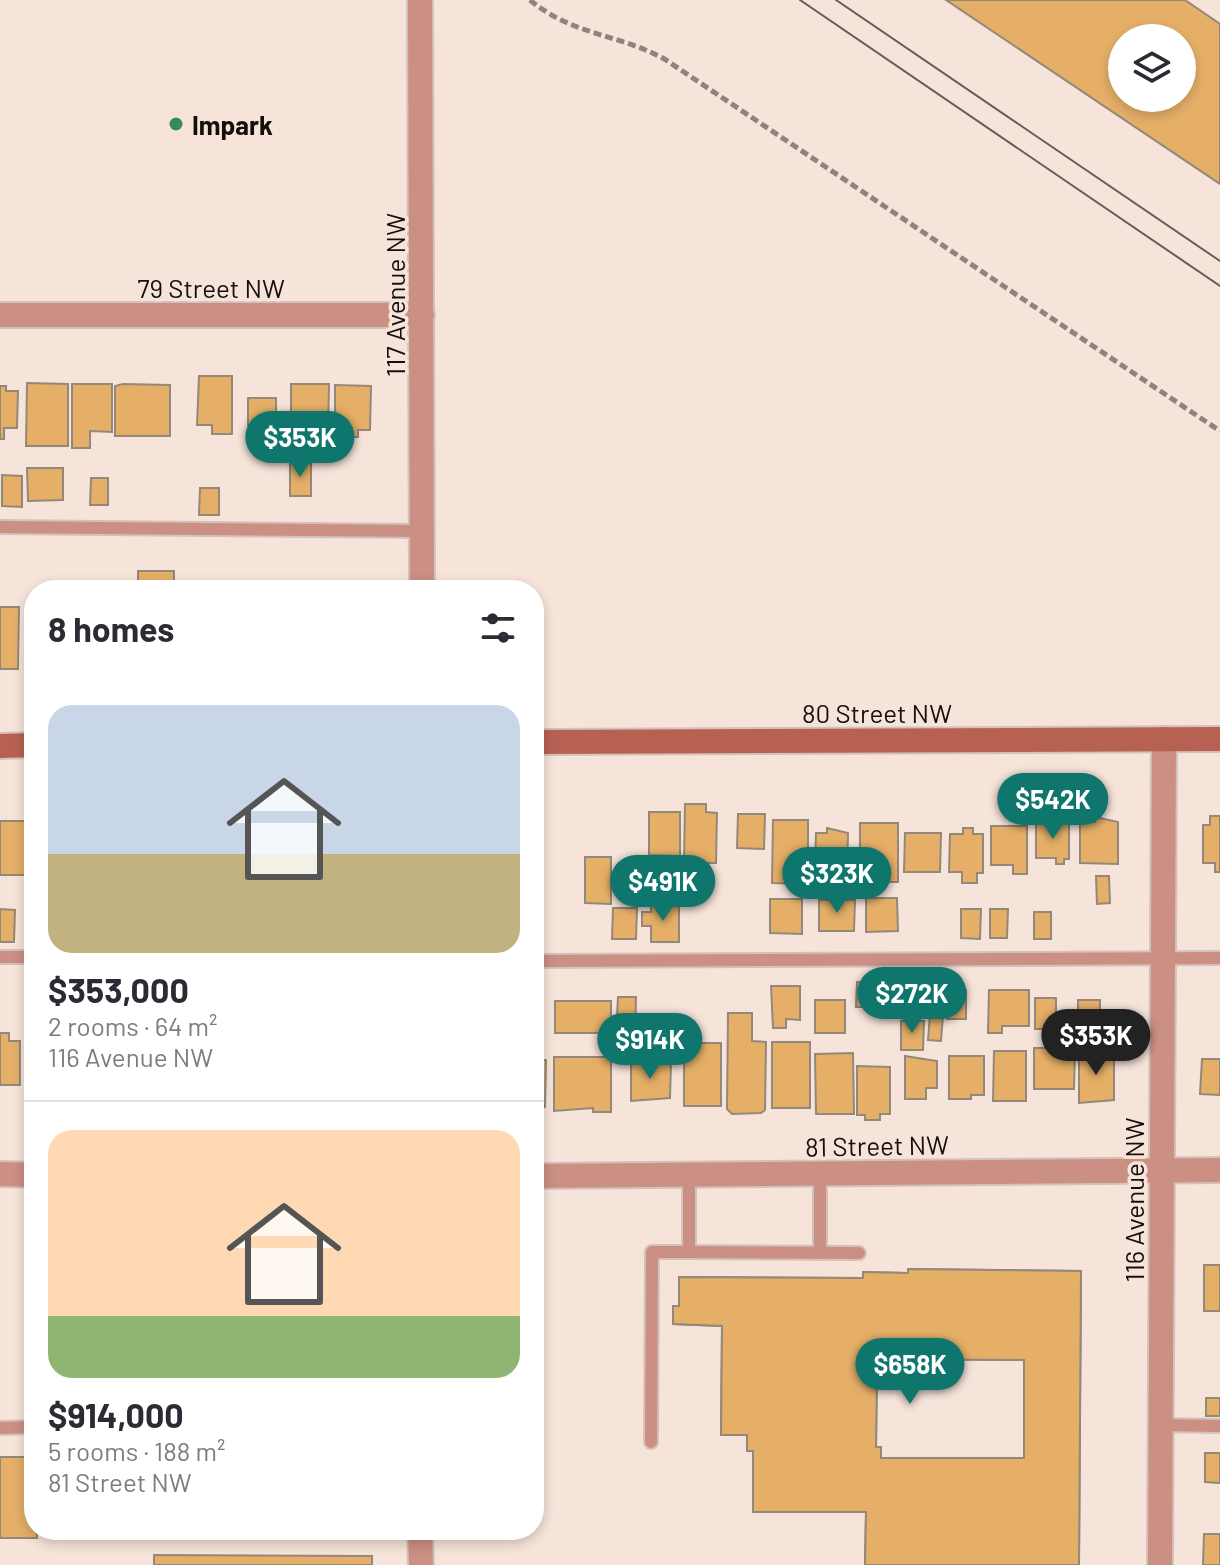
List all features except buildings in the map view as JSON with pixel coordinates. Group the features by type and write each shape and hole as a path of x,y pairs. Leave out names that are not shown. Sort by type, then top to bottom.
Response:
{"street":[{"name":"117 Avenue NW","path":"420,0 422,580"},
{"name":"79 Street NW","path":"0,315 422,315"},
{"name":"116 Avenue NW","path":"1160,1565 1164,739"},
{"name":"80 Street NW","path":"544,742 1220,739"},
{"path":"0,746 24,745"},
{"name":"81 Street NW","path":"544,1176 1220,1170"},
{"path":"0,1174 24,1175"},
{"path":"420,1540 421,1565"}],"lane":[{"path":"0,527 422,531"},
{"path":"0,957 24,957"},
{"path":"544,961 1220,958"},
{"path":"820,1173 820,1253"},
{"path":"689,1174 689,1252"},
{"path":"651,1442 652,1252 859,1253"},
{"path":"1160,1425 1220,1426"},
{"path":"0,1428 24,1427"}],"path":[{"path":"530,0 567,25 644,49 666,60 1220,431"}],"tram line":[{"path":"800,0 1220,286"},
{"path":"836,0 1220,261"}],"place":[{"name":"Impark","path":"176,124"}]}
